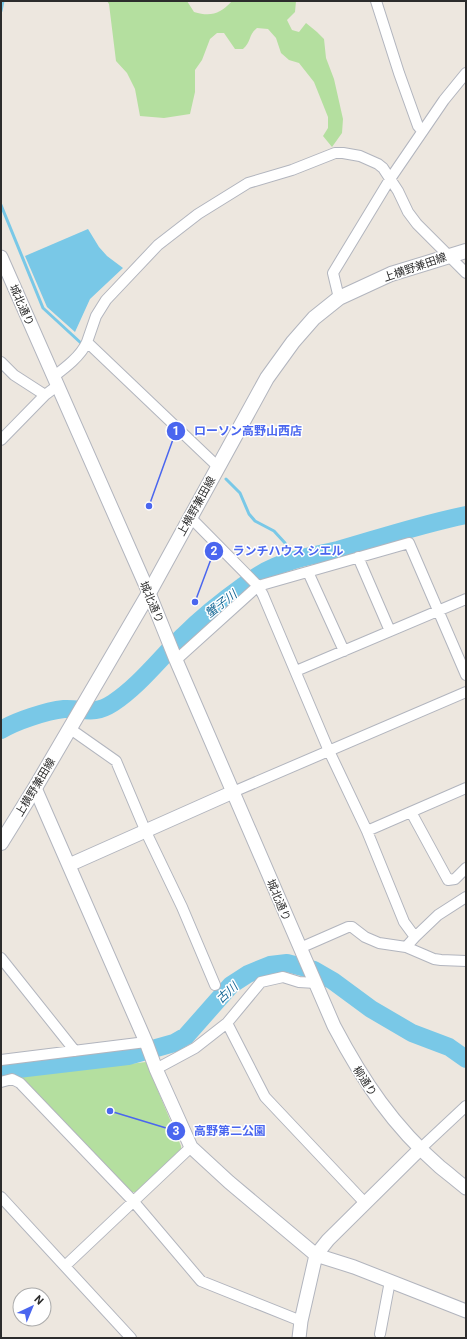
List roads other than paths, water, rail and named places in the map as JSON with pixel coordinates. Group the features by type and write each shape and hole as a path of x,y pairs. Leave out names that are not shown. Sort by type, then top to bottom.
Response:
{"main road":[{"name":"上横野兼田線","path":"1,843 35,788 149,593 271,372 293,342 314,318 339,298 390,274 466,251"}],"street":[{"path":"376,1 399,73 418,126 422,131"},
{"path":"339,298 333,273 390,179 444,100 466,73"},
{"path":"1,440 45,395 61,371 82,352 96,316 106,300 158,245 198,214 248,183 292,170 335,153 360,156 378,164 383,168 398,191 408,212 417,224 466,274"},
{"name":"城北通り","path":"1,257 149,593 175,658 301,950"},
{"path":"87,342 218,466"},
{"path":"1,362 14,375 45,395"},
{"path":"190,517 258,586 263,595 329,751 367,831 404,922 415,937"},
{"path":"175,658 258,586 409,542 466,675"},
{"path":"358,557 390,631"},
{"path":"308,572 344,651"},
{"path":"296,671 466,599"},
{"path":"69,865 233,792 466,692"},
{"path":"72,723 116,761 146,832 182,908 215,985"},
{"path":"35,788 146,1042 190,1148 316,1255 354,1267 466,1311"},
{"path":"367,831 466,788"},
{"path":"411,812 448,880 455,879 466,868"},
{"path":"406,947 438,915 466,897"},
{"path":"301,950 348,927 352,927 366,937 379,943 406,947 434,959 466,961"},
{"name":"柳通り","path":"301,950 334,1026 350,1056 380,1103 420,1149 466,1188"},
{"path":"1,958 75,1051"},
{"path":"156,1069 195,1048 227,1023 261,982 283,977 299,982 316,982"},
{"path":"227,1023 265,1097 365,1203"},
{"path":"1,1060 146,1042"},
{"path":"1,1082 12,1080 20,1083 134,1202 201,1281 301,1321"},
{"path":"299,1338 301,1321 316,1255 328,1240 365,1203 466,1106"},
{"path":"65,1266 190,1148"},
{"path":"1,1197 131,1338"},
{"path":"380,1334 390,1281"}],"water":[{"path":"88,229 99,247 107,256 123,268 90,299 75,332 47,307 25,256"}],"waterway":[{"path":"1,11 3,1"},
{"path":"1,205 43,308 82,344"},
{"path":"226,479 240,493 249,514 255,521 274,531 285,543 292,560"},
{"name":"蟹子川","path":"1,730 40,714 64,709 94,710 106,707 113,703 141,680 174,644 204,616 248,582 272,568 297,559 338,550 417,527 466,515"},
{"name":"古川","path":"1,1075 18,1069 128,1056 174,1043 186,1036 231,985 248,974 270,965 287,963 314,970 333,981 371,1009 412,1033 449,1047 466,1059"}],"place":[{"name":"ローソン高野山西店","path":"149,506"},
{"name":"ランチハウス シエル","path":"195,602"},
{"name":"高野第二公園","path":"110,1111"}]}
